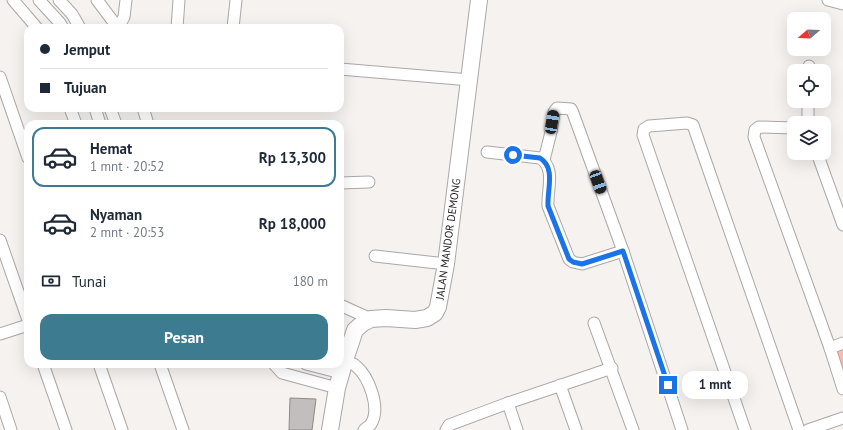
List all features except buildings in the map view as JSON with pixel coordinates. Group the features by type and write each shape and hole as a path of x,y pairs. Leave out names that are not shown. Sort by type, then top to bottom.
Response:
{"main road":[{"name":"JALAN MANDOR DEMONG","path":"371,319 386,318 415,320 427,318 435,313 438,307 446,264 479,0"},
{"path":"344,365 355,330 363,323 371,319"},
{"path":"330,430 343,368"}],"street":[{"path":"13,0 34,24"},
{"path":"39,0 61,24"},
{"path":"60,0 72,14 78,24"},
{"path":"97,0 115,24"},
{"path":"120,24 124,16 126,0"},
{"path":"177,24 179,0"},
{"path":"233,24 236,0"},
{"path":"828,0 843,4"},
{"path":"344,69 470,80"},
{"path":"0,77 24,146"},
{"path":"544,160 554,112 557,108 571,109 623,251 682,430"},
{"path":"745,430 643,135 644,129 649,126 687,123 693,125 799,430"},
{"path":"787,128 759,126 755,130 754,137 843,388"},
{"path":"487,152 540,158 544,160 549,168 550,174 547,196 548,206 569,259 573,262 582,264 623,251"},
{"path":"820,160 843,225"},
{"path":"344,183 368,182"},
{"path":"0,240 24,309"},
{"path":"374,256 446,264"},
{"path":"344,307 371,319"},
{"path":"594,323 612,368 633,430"},
{"path":"0,334 24,325"},
{"path":"830,348 843,343"},
{"path":"278,368 282,373 341,374 356,366 370,385 374,401 374,415 370,428"},
{"path":"44,368 66,430"},
{"path":"100,368 122,430"},
{"path":"161,368 183,430"},
{"path":"320,368 341,374"},
{"path":"446,430 448,425 612,368"},
{"path":"560,385 576,430"},
{"path":"0,397 11,430"},
{"path":"508,403 517,430"},
{"path":"808,430 843,418"}],"shaded area":[{"path":"843,348 843,373 836,351"}],"route":[{"path":"513,155 540,158 544,160 549,168 550,174 547,196 548,206 569,259 578,264 582,264 623,251 668,385"}]}
